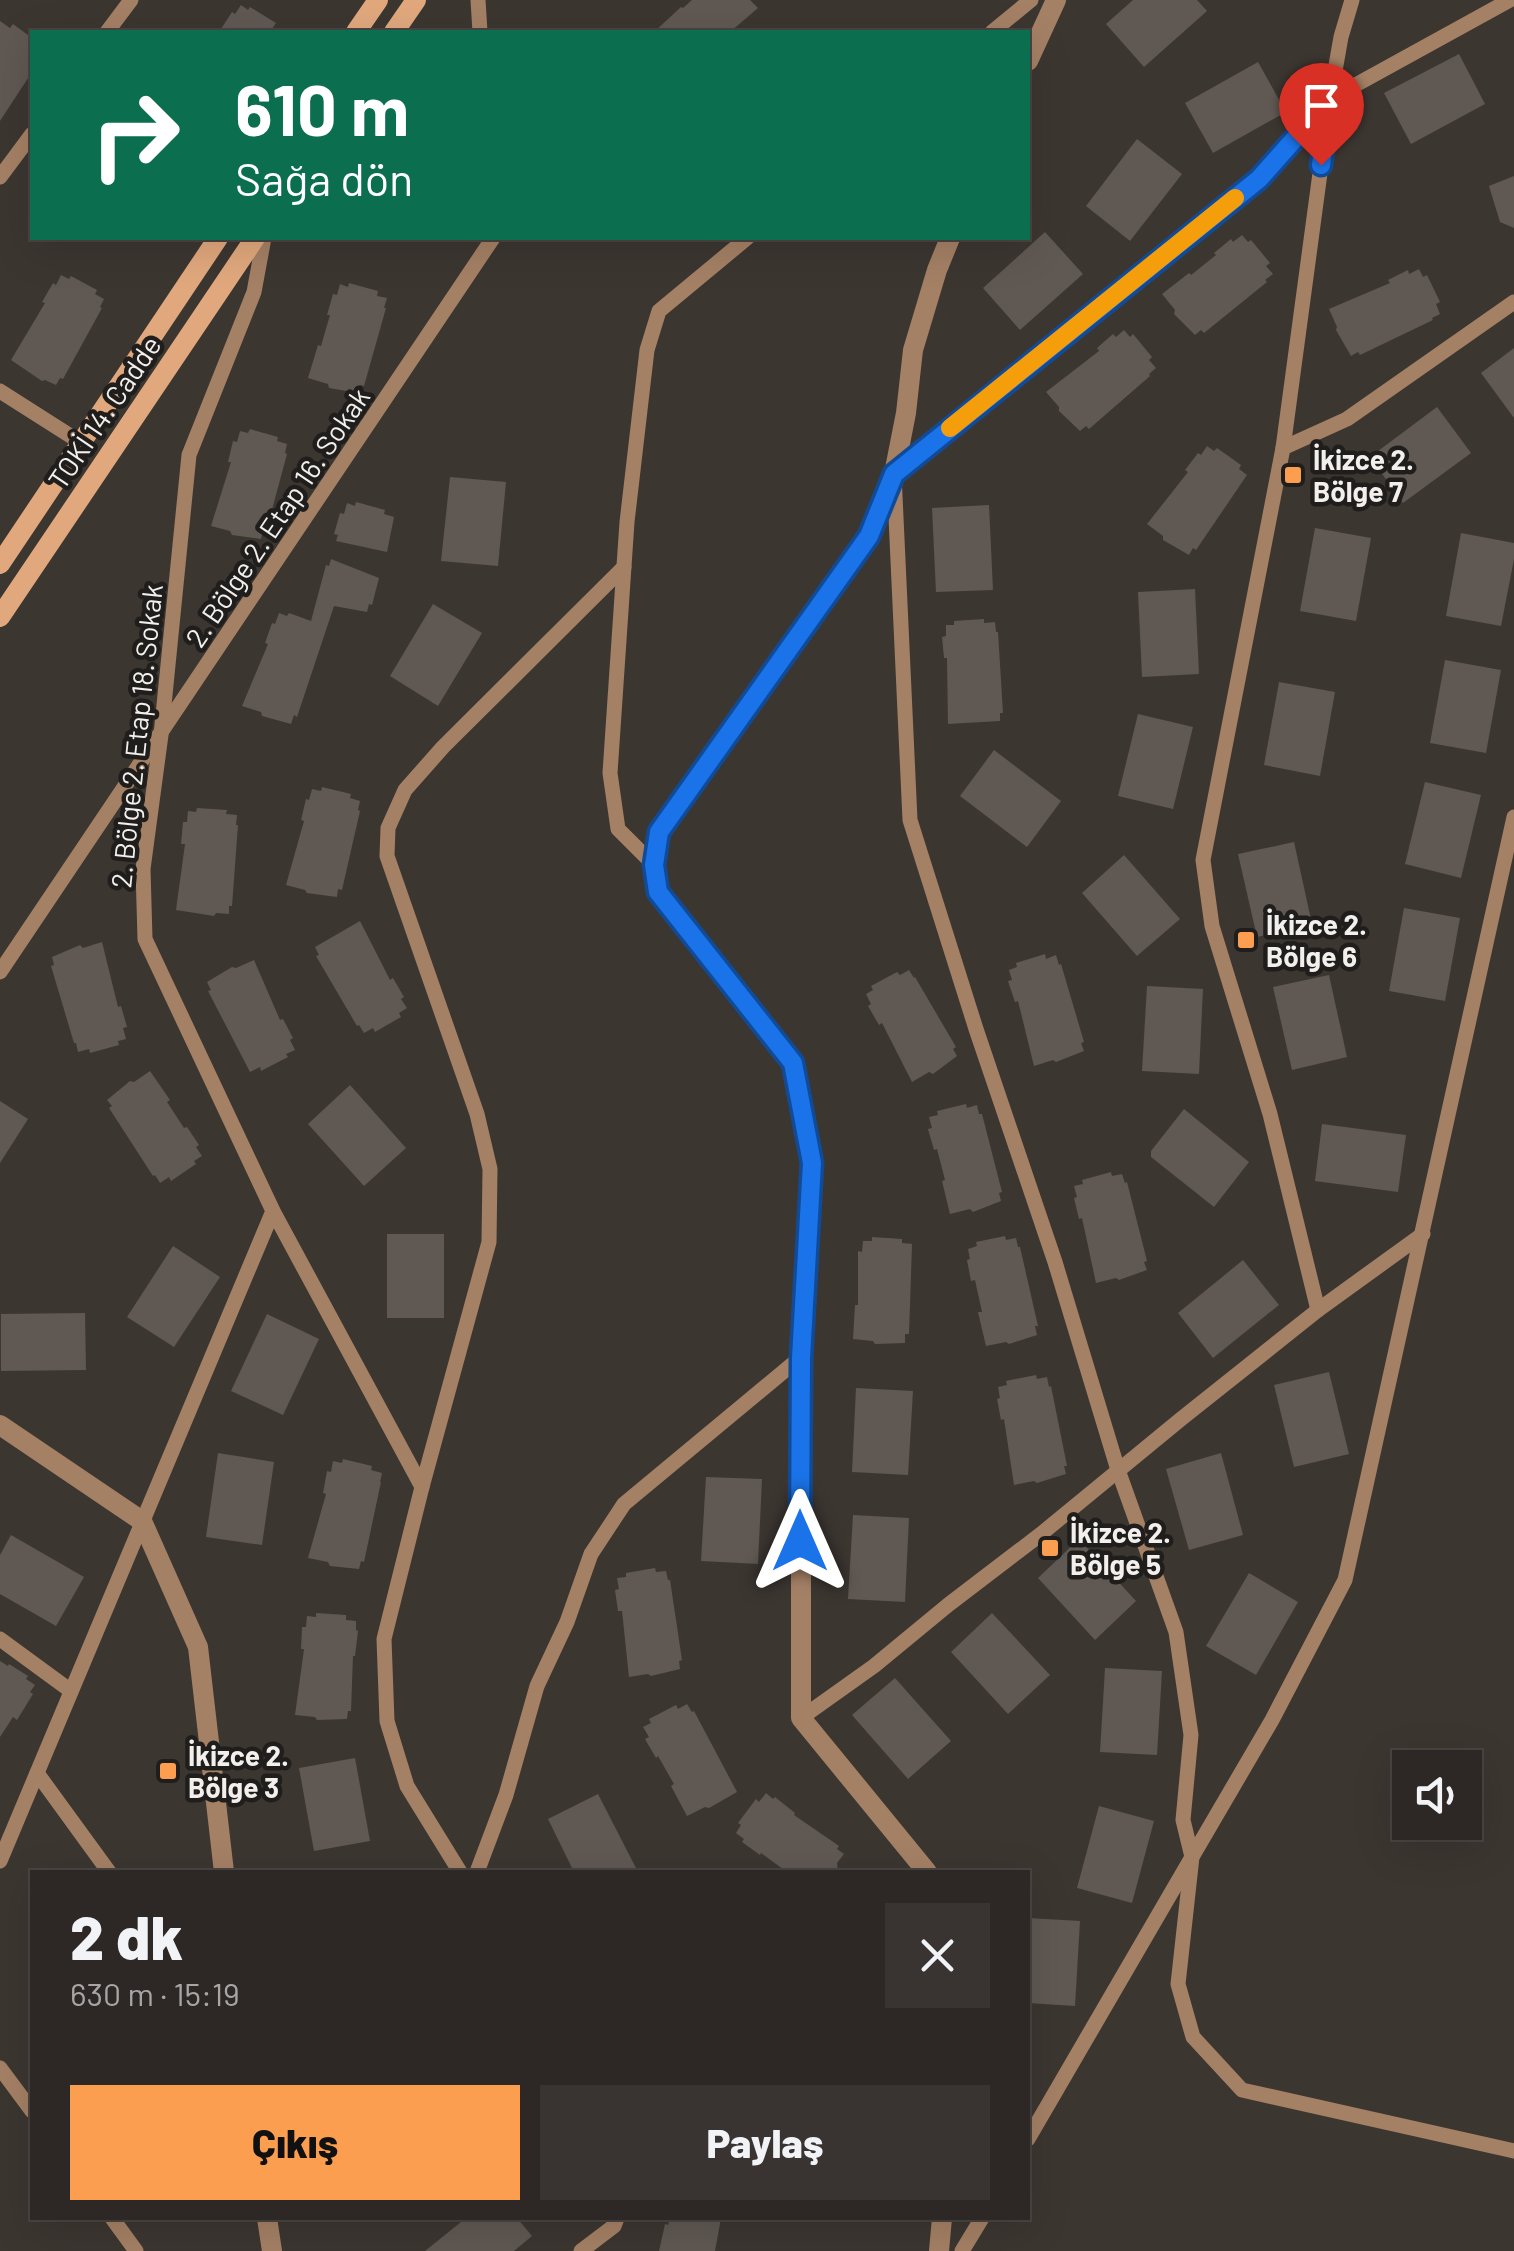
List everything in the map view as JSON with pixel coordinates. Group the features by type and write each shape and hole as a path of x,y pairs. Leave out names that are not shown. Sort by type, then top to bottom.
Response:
{"main road":[{"path":"357,30 378,0"},
{"path":"395,30 416,0"},
{"name":"TOKİ 14. Cadde","path":"0,564 217,240"},
{"name":"TOKİ 14. Cadde","path":"0,617 254,240"}],"street":[{"path":"108,30 131,0"},
{"path":"478,0 480,30"},
{"path":"994,30 1031,0"},
{"path":"1030,57 1056,0"},
{"path":"1318,1310 1270,1114 1212,926 1204,860 1284,448 1330,99 1352,0"},
{"path":"894,474 1259,179 1330,99 1510,0"},
{"path":"0,177 30,137"},
{"name":"2. Bölge 2. Etap 18. Sokak","path":"264,240 254,292 189,455 161,736 143,869 146,939 274,1211 422,1487"},
{"name":"2. Bölge 2. Etap 16. Sokak","path":"0,972 492,240"},
{"path":"654,865 618,829 610,773 627,522 647,350 659,312 746,240"},
{"path":"924,1870 801,1718 801,1358 812,1163 793,1063 658,892 654,865 659,832 869,536 894,474 913,350 949,240"},
{"path":"1284,448 1347,418 1514,302"},
{"path":"0,391 80,442"},
{"path":"894,474 910,820 1055,1262 1118,1470 1176,1632 1191,1735 1184,1820 1192,1857 1178,1984 1193,2037 1242,2090 1514,2151"},
{"path":"459,1870 408,1786 387,1721 384,1639 489,1242 490,1169 477,1114 387,856 388,828 405,790 443,747 624,567"},
{"path":"1030,2136 1272,1720 1345,1580 1514,817"},
{"path":"0,1861 274,1211"},
{"path":"801,1718 874,1666 1318,1310 1423,1234"},
{"path":"479,1870 506,1795 537,1686 567,1622 592,1554 624,1504 801,1358"},
{"path":"0,1425 142,1521 198,1648 224,1870"},
{"path":"0,1639 71,1691"},
{"path":"37,1773 108,1870"},
{"path":"0,2068 30,2108"},
{"path":"113,2220 136,2251"},
{"path":"267,2220 272,2251"},
{"path":"581,2251 617,2220"},
{"path":"938,2251 942,2220"},
{"path":"962,2251 981,2220"}],"building":[{"path":"692,0 750,0 758,8 732,30 656,30"},
{"path":"1133,0 1197,0 1207,11 1144,67 1106,24"},
{"path":"241,5 276,23 271,30 220,30 232,12 235,14"},
{"path":"0,21 10,28 13,24 30,37 30,75 0,121"},
{"path":"1459,54 1485,104 1411,144 1384,93"},
{"path":"1258,62 1286,112 1213,153 1185,103"},
{"path":"1137,139 1182,174 1130,241 1086,206"},
{"path":"1514,176 1514,228 1500,222 1489,186"},
{"path":"1045,232 1083,274 1020,330 983,288"},
{"path":"1242,235 1270,263 1266,266 1273,274 1204,333 1201,330 1195,335 1174,314 1162,294 1191,275 1231,239 1233,242"},
{"path":"1419,269 1423,277 1427,275 1440,302 1436,304 1440,314 1351,356 1329,309 1390,283 1388,280 1408,270 1409,274"},
{"path":"61,275 97,290 95,294 104,299 63,379 56,385 42,381 11,360"},
{"path":"349,283 378,291 377,296 387,298 364,386 360,385 358,393 329,388 328,384 308,378 318,345 321,346 333,294 337,295 340,284 348,287"},
{"path":"1124,330 1130,337 1133,334 1156,368 1089,429 1086,426 1080,431 1046,392 1099,351 1097,348 1113,334 1116,337"},
{"path":"1514,348 1514,418 1481,373"},
{"path":"1437,407 1471,453 1403,503 1370,457"},
{"path":"250,429 278,437 277,441 287,444 261,539 232,535 211,526 231,462 233,441 237,442 240,431 248,433"},
{"path":"1207,446 1214,451 1217,448 1241,465 1239,469 1247,475 1189,555 1163,540 1147,524"},
{"path":"450,477 506,482 498,566 441,561"},
{"path":"356,502 385,510 384,514 394,517 387,552 336,541 340,513 344,514 347,503 355,506"},
{"path":"989,505 993,590 936,592 932,508"},
{"path":"1315,528 1371,538 1356,621 1300,611"},
{"path":"1461,533 1514,543 1501,626 1446,616"},
{"path":"331,559 379,578 372,605 369,604 367,612 334,606 297,717 294,715 291,724 242,706 268,644 265,643 272,623 275,624 279,613 311,621"},
{"path":"1195,589 1199,674 1142,677 1138,592"},
{"path":"433,604 482,633 438,706 390,676"},
{"path":"984,619 984,623 995,622 998,632 1003,713 1000,721 948,724 947,658 942,637 946,636 946,625"},
{"path":"1445,660 1501,670 1486,753 1430,743"},
{"path":"1279,682 1335,692 1320,776 1264,765"},
{"path":"1138,714 1193,727 1173,809 1118,796"},
{"path":"994,750 1061,801 1027,847 960,796"},
{"path":"1425,782 1481,795 1461,878 1405,864"},
{"path":"322,787 351,794 350,798 360,801 342,890 338,889 337,897 286,885 304,821 301,820 306,799 309,800 312,789 321,791"},
{"path":"197,808 227,810 226,814 237,815 229,914 214,916 176,910 185,844 181,844 183,822 187,822 188,811 196,812"},
{"path":"1294,842 1312,924 1257,937 1238,854"},
{"path":"1124,855 1180,919 1137,956 1082,893"},
{"path":"1404,908 1460,918 1445,1001 1389,991"},
{"path":"360,921 407,1008 399,1013 401,1017 375,1032 373,1028 364,1033 316,956 319,955 315,947"},
{"path":"102,942 127,1027 123,1028 126,1039 118,1041 119,1045 90,1053 89,1049 78,1052 51,966 52,957 80,945 83,948"},
{"path":"1045,954 1046,959 1056,955 1061,964 1084,1051 1034,1066 1018,1001 1015,1002 1008,981 1012,980 1009,970 1017,967 1016,963"},
{"path":"254,960 280,1020 283,1019 293,1038 290,1040 295,1050 261,1071 260,1067 250,1072 207,982"},
{"path":"909,970 956,1047 953,1049 957,1056 933,1074 929,1072 912,1082 882,1023 879,1025 868,1006 871,1004 866,994 873,990 871,986"},
{"path":"1329,975 1347,1057 1292,1070 1273,987"},
{"path":"1147,986 1203,989 1199,1074 1142,1071"},
{"path":"150,1071 184,1128 199,1145 196,1147 202,1156 171,1181 169,1177 160,1183 107,1100"},
{"path":"350,1085 406,1148 364,1186 308,1124"},
{"path":"0,1101 28,1119 0,1163"},
{"path":"966,1104 967,1108 977,1105 982,1114 1001,1201 973,1212 970,1209 950,1214 937,1149 934,1150 928,1129 932,1128 929,1117 938,1115 937,1111"},
{"path":"1184,1109 1249,1162 1214,1207 1151,1157 1151,1151"},
{"path":"1322,1124 1406,1135 1398,1192 1315,1181"},
{"path":"1111,1172 1112,1176 1122,1174 1127,1182 1147,1270 1096,1283 1074,1186"},
{"path":"387,1234 444,1234 444,1318 387,1318"},
{"path":"1005,1236 1006,1240 1016,1238 1020,1247 1037,1335 986,1346 968,1249 977,1246 976,1242"},
{"path":"872,1237 902,1239 902,1243 912,1244 909,1334 905,1334 905,1343 875,1344 853,1339 858,1305 858,1251 862,1252 863,1241 872,1241"},
{"path":"173,1246 220,1277 174,1347 127,1317"},
{"path":"1243,1260 1279,1305 1213,1358 1178,1313"},
{"path":"85,1313 86,1370 1,1371 1,1314"},
{"path":"267,1314 319,1339 283,1415 231,1391"},
{"path":"1329,1372 1349,1454 1294,1467 1274,1385"},
{"path":"1036,1375 1037,1379 1047,1377 1051,1386 1066,1474 1014,1485 998,1387 1007,1385 1006,1381"},
{"path":"856,1388 913,1391 908,1475 852,1472"},
{"path":"218,1453 274,1462 262,1545 206,1537"},
{"path":"1221,1453 1243,1535 1189,1550 1166,1469"},
{"path":"343,1459 372,1466 371,1470 382,1473 364,1562 361,1561 359,1569 330,1566 328,1562 308,1558 326,1494 323,1493 327,1471 331,1472 333,1461 342,1463"},
{"path":"706,1477 762,1479 758,1564 701,1561"},
{"path":"853,1515 909,1518 905,1602 848,1599"},
{"path":"11,1535 84,1577 56,1626 0,1594 0,1555"},
{"path":"1079,1539 1136,1601 1095,1640 1038,1578"},
{"path":"655,1568 656,1572 666,1571 670,1580 680,1669 629,1677 622,1611 618,1611 615,1590 619,1589 617,1578"},
{"path":"1249,1573 1298,1602 1256,1675 1206,1646"},
{"path":"316,1613 346,1615 346,1620 356,1621 351,1711 347,1719 317,1720 295,1715 304,1649 302,1627 306,1627 307,1616 316,1617"},
{"path":"992,1613 1050,1675 1008,1714 951,1652"},
{"path":"0,1661 28,1676 26,1679 35,1685 17,1720 13,1717 0,1737"},
{"path":"1105,1668 1162,1671 1157,1755 1100,1752"},
{"path":"895,1678 951,1741 908,1779 852,1715"},
{"path":"687,1704 737,1792 687,1816 671,1786 674,1784 645,1739 649,1737 643,1727 651,1723 649,1719 676,1705 678,1709"},
{"path":"355,1758 370,1841 314,1851 299,1768"},
{"path":"766,1793 775,1797 839,1846 837,1849 844,1854 837,1863 838,1870 784,1870 742,1842 744,1839 736,1833 741,1825 738,1823 756,1799 759,1802"},
{"path":"598,1794 637,1870 573,1870 548,1819"},
{"path":"1099,1806 1154,1821 1132,1903 1077,1888"},
{"path":"1030,1918 1080,1921 1075,2006 1030,2003"},
{"path":"464,2220 519,2220 532,2236 514,2251 425,2251"},
{"path":"669,2220 721,2220 715,2251 659,2251 665,2224"}],"slow traffic":[{"path":"950,428 1235,198"}],"place":[{"name":"İkizce 2. Bölge 7","path":"1293,475"},
{"name":"İkizce 2. Bölge 6","path":"1246,940"},
{"name":"İkizce 2. Bölge 5","path":"1050,1548"},
{"name":"İkizce 2. Bölge 3","path":"168,1771"}],"route":[{"path":"800,1541 801,1358 812,1163 793,1063 658,892 654,865 659,832 869,536 894,474 1259,179 1330,99 1321,165"}]}
